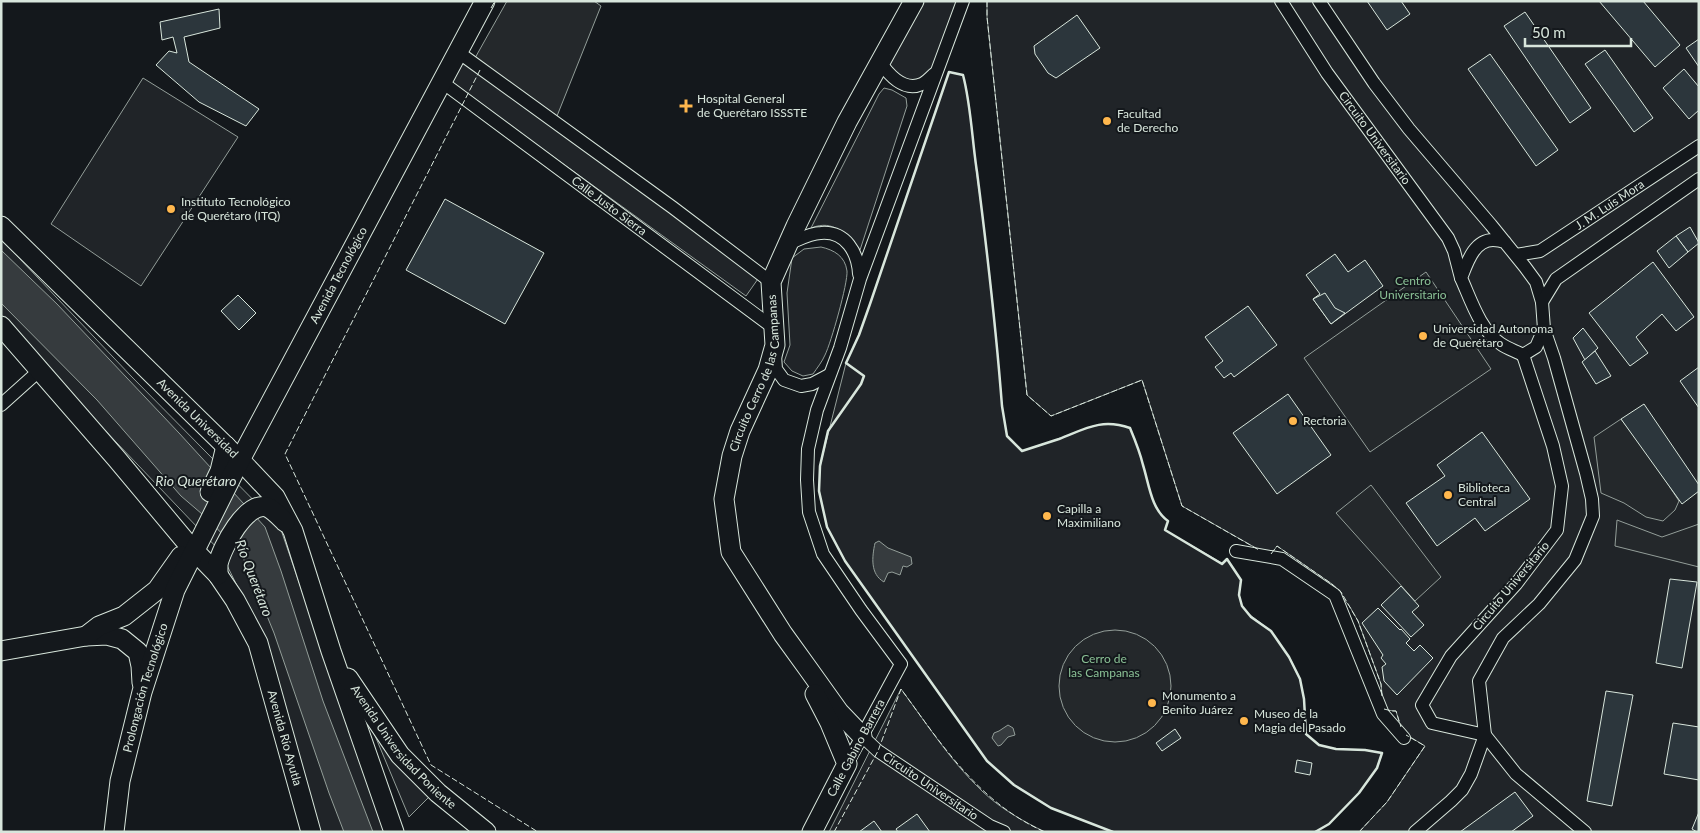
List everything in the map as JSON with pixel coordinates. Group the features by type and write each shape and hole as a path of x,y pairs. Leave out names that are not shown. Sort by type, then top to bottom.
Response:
{"street":[{"name":"Avenida Tecnológico","path":"194,540 225,476 240,460 485,1"},
{"name":"Circuito Cerro de las Campanas","path":"862,736 839,712 783,634 732,552 724,499 732,456 740,431 768,370 775,337 771,282 843,130 914,1"},
{"path":"775,337 776,368 784,380 800,386 812,384 829,375 840,348 860,279 963,1"},
{"name":"Circuito Universitario","path":"1281,1 1327,73 1448,238 1454,251 1461,278 1476,312 1488,331 1501,344 1523,355 1553,446 1562,486 1558,530 1516,584 1451,656 1422,705 1432,724 1485,735"},
{"path":"1320,1 1374,83 1409,129 1516,255 1536,282 1542,302 1544,329 1554,358 1592,499 1593,516 1575,560 1539,604 1503,638 1479,681 1485,735 1471,774 1462,790 1415,832"},
{"path":"458,52 672,207 771,282"},
{"path":"880,62 895,80 907,85 921,84 935,74"},
{"name":"Calle Justo Sierra","path":"442,82 775,337"},
{"name":"J. M. Luis Mora","path":"1516,255 1540,252 1699,146"},
{"path":"1542,302 1556,278 1699,179"},
{"name":"Avenida Universidad","path":"1,226 226,446 274,498 292,531 331,651"},
{"path":"788,244 822,233 838,236 851,246 859,261 860,279"},
{"path":"1461,278 1469,256 1480,244 1493,240 1505,242"},
{"path":"1,326 116,458 194,540 218,576"},
{"path":"1523,355 1536,347 1544,329"},
{"path":"1,406 40,370"},
{"name":"Calle Gabino Barrera","path":"812,832 901,664 823,554 809,512 808,449 817,410 829,375"},
{"path":"225,476 226,446"},
{"path":"218,576 218,563 232,533 245,516 254,509 265,507 277,514 292,531"},
{"path":"90,633 98,626 124,616 157,590 194,540"},
{"name":"Prolongación Tecnológico","path":"114,832 120,781 142,692 175,590 194,540"},
{"path":"1236,550 1282,559 1335,595 1383,714 1404,738"},
{"name":"Avenida Río Ayutla","path":"218,576 236,600 258,643 312,832"},
{"path":"1,651 90,633 126,623 158,606 175,590"},
{"path":"1,645 90,633 122,639 138,652 142,666 142,692"},
{"path":"331,651 394,832"},
{"name":"Avenida Universidad Poniente","path":"331,651 400,754 438,793 486,832"},
{"path":"809,670 811,685 830,723 847,764"},
{"path":"1485,735 1516,774 1585,832"},
{"name":"Circuito Universitario","path":"862,736 878,751 990,826 1004,832"}],"green space":[{"path":"914,1 963,1 935,73 907,85 886,70"},
{"name":"Centro Universitario","path":"987,1 1699,1 1699,832 1359,832 1387,802 1425,746 1402,732 1396,711 1385,710 1381,684 1358,621 1350,607 1332,584 1277,546 1270,556 1182,506 1142,380 1051,416 1027,395 987,17"},
{"path":"461,61 760,276 746,296 447,80"},
{"name":"Cerro de las Campanas","path":"949,72 963,75 968,98 991,287 1002,406 1007,436 1022,451 1085,428 1102,424 1120,425 1130,428 1154,503 1162,516 1168,521 1165,530 1222,563 1227,559 1241,580 1239,595 1242,606 1271,631 1289,657 1300,679 1304,699 1306,734 1319,745 1336,749 1365,750 1382,753 1377,768 1359,793 1329,824 1315,832 1113,832 1051,808 1014,785 987,761 845,561 827,527 819,491 820,466 846,363 870,304"},
{"path":"143,78 238,137 141,286 51,224"},
{"path":"884,88 906,98 907,106 860,250 844,234 833,227 826,225 811,228 879,94"},
{"path":"1,239 132,377 280,527 385,832 319,832 267,647 220,551 96,421 1,316"},
{"path":"821,247 838,254 844,261 847,278 839,313 825,355 813,374 803,376 792,371 784,362 790,345 787,293 792,258 804,249"},
{"path":"901,689 950,755 983,792 1012,814 1045,832 829,832"},
{"path":"371,726 431,795 409,817"}],"shaded area":[{"path":"507,1 594,1 601,6 557,116 475,58"},
{"path":"1426,272 1491,369 1370,452 1304,358"},
{"path":"1621,419 1650,457 1679,501 1675,510 1663,521 1646,517 1624,503 1601,493 1594,437"},
{"path":"1371,485 1441,577 1415,601 1336,513"},
{"path":"1617,520 1662,537 1699,524 1699,567 1615,546"},
{"name":"Cerro de las Campanas","path":"1115,630 1136,634 1155,646 1167,665 1171,686 1167,707 1155,726 1136,738 1115,742 1094,738 1075,726 1063,707 1059,686 1063,665 1075,646 1094,634"}],"water":[{"name":"Rio Querétaro","path":"1,250 57,304 265,527 323,701 373,832 344,832 274,633 242,555 209,520 181,496 97,400 1,303"},
{"path":"879,541 888,548 911,557 912,564 907,567 903,566 900,575 892,572 888,573 884,582 879,579 873,565 875,543"},
{"path":"1008,725 1013,728 1015,735 1008,737 998,746 992,738 994,733"}],"building":[{"path":"1367,1 1401,1 1410,14 1387,30"},
{"path":"1599,1 1643,1 1680,45 1655,67"},
{"path":"219,9 220,28 184,37 189,62 259,109 246,126 199,102 156,65 169,51 177,53 173,37 162,40 160,22"},
{"path":"1525,12 1591,108 1570,123 1504,26"},
{"path":"1077,15 1100,48 1056,78 1048,73 1035,54 1034,46"},
{"path":"1699,39 1699,67 1686,48"},
{"path":"1605,50 1653,118 1634,132 1585,64"},
{"path":"1490,54 1558,150 1536,166 1468,69"},
{"path":"1684,69 1699,87 1699,110 1689,119 1663,88"},
{"path":"445,199 544,253 505,324 406,270"},
{"path":"1690,227 1699,243 1688,252 1676,236"},
{"path":"1676,236 1688,252 1669,268 1657,251"},
{"path":"1335,254 1348,272 1365,260 1383,286 1331,324 1313,299 1320,294 1306,275"},
{"path":"1653,262 1694,317 1676,331 1662,314 1636,337 1648,353 1630,366 1589,313"},
{"path":"1325,293 1335,308 1345,313 1331,324 1313,299"},
{"path":"238,295 256,313 239,330 221,311"},
{"path":"1248,306 1277,345 1234,377 1231,373 1224,378 1215,367 1223,361 1205,337"},
{"path":"1583,328 1598,348 1585,360 1573,338"},
{"path":"1595,351 1611,376 1596,384 1582,362"},
{"path":"1699,367 1699,408 1680,381"},
{"path":"1288,394 1331,455 1277,494 1233,433"},
{"path":"1644,404 1699,485 1699,491 1682,504 1621,419"},
{"path":"1482,432 1530,499 1485,531 1475,518 1437,546 1406,503 1445,476 1437,465"},
{"path":"1670,579 1697,582 1682,668 1656,663"},
{"path":"1401,586 1419,606 1412,612 1424,625 1411,637 1381,605"},
{"path":"1378,608 1410,639 1406,643 1414,651 1420,645 1433,658 1397,695 1384,681 1382,667 1386,664 1381,658 1383,655 1362,623"},
{"path":"1606,691 1633,695 1612,806 1587,801"},
{"path":"1673,723 1699,727 1699,780 1664,774"},
{"path":"1175,729 1181,738 1162,751 1156,743"},
{"path":"1297,760 1312,763 1310,775 1295,772"},
{"path":"1515,792 1533,816 1511,832 1460,832"},
{"path":"1699,812 1699,832 1697,832 1692,829"},
{"path":"917,814 930,832 898,832 896,829"},
{"path":"874,821 882,832 859,832"}],"fence":[{"path":"491,8 495,1"},
{"path":"987,1 987,17 1027,395 1051,416 1142,380 1182,506 1259,550"},
{"path":"480,70 285,454 431,765 538,832"},
{"path":"1271,554 1277,546 1341,592 1358,621 1381,684 1382,697"},
{"path":"834,832 878,751 901,689 947,751 981,789 1022,820 1045,832"},
{"path":"1384,709 1396,711 1401,727"},
{"path":"1359,832 1387,802 1425,746 1406,735"}],"wall":[{"path":"1113,832 1051,808 1014,785 987,761 845,561 827,527 819,491 820,466 828,431 861,384 864,376 846,363 870,304 949,72 963,75 968,98 991,289 1002,406 1007,436 1022,451 1085,428 1102,424 1120,425 1130,428 1154,503 1162,516 1168,521 1165,530 1222,564 1227,559 1241,580 1239,595 1242,606 1251,617 1271,631 1289,657 1300,679 1304,699 1306,734 1319,745 1336,749 1365,750 1382,753 1377,768 1359,793 1329,824 1315,832"}],"place":[{"name":"Hospital General de Querétaro ISSSTE","path":"686,106"},
{"name":"Facultad de Derecho","path":"1107,121"},
{"name":"Instituto Tecnológico de Querétaro (ITQ)","path":"171,209"},
{"name":"Universidad Autonoma de Querétaro","path":"1423,336"},
{"name":"Rectoria","path":"1293,421"},
{"name":"Biblioteca Central","path":"1448,495"},
{"name":"Capilla a Maximiliano","path":"1047,516"},
{"name":"Monumento a Benito Juárez","path":"1152,703"},
{"name":"Museo de la Magia del Pasado","path":"1244,721"}],"water label":[{"name":"Río Querétaro","path":"254,578"}]}
